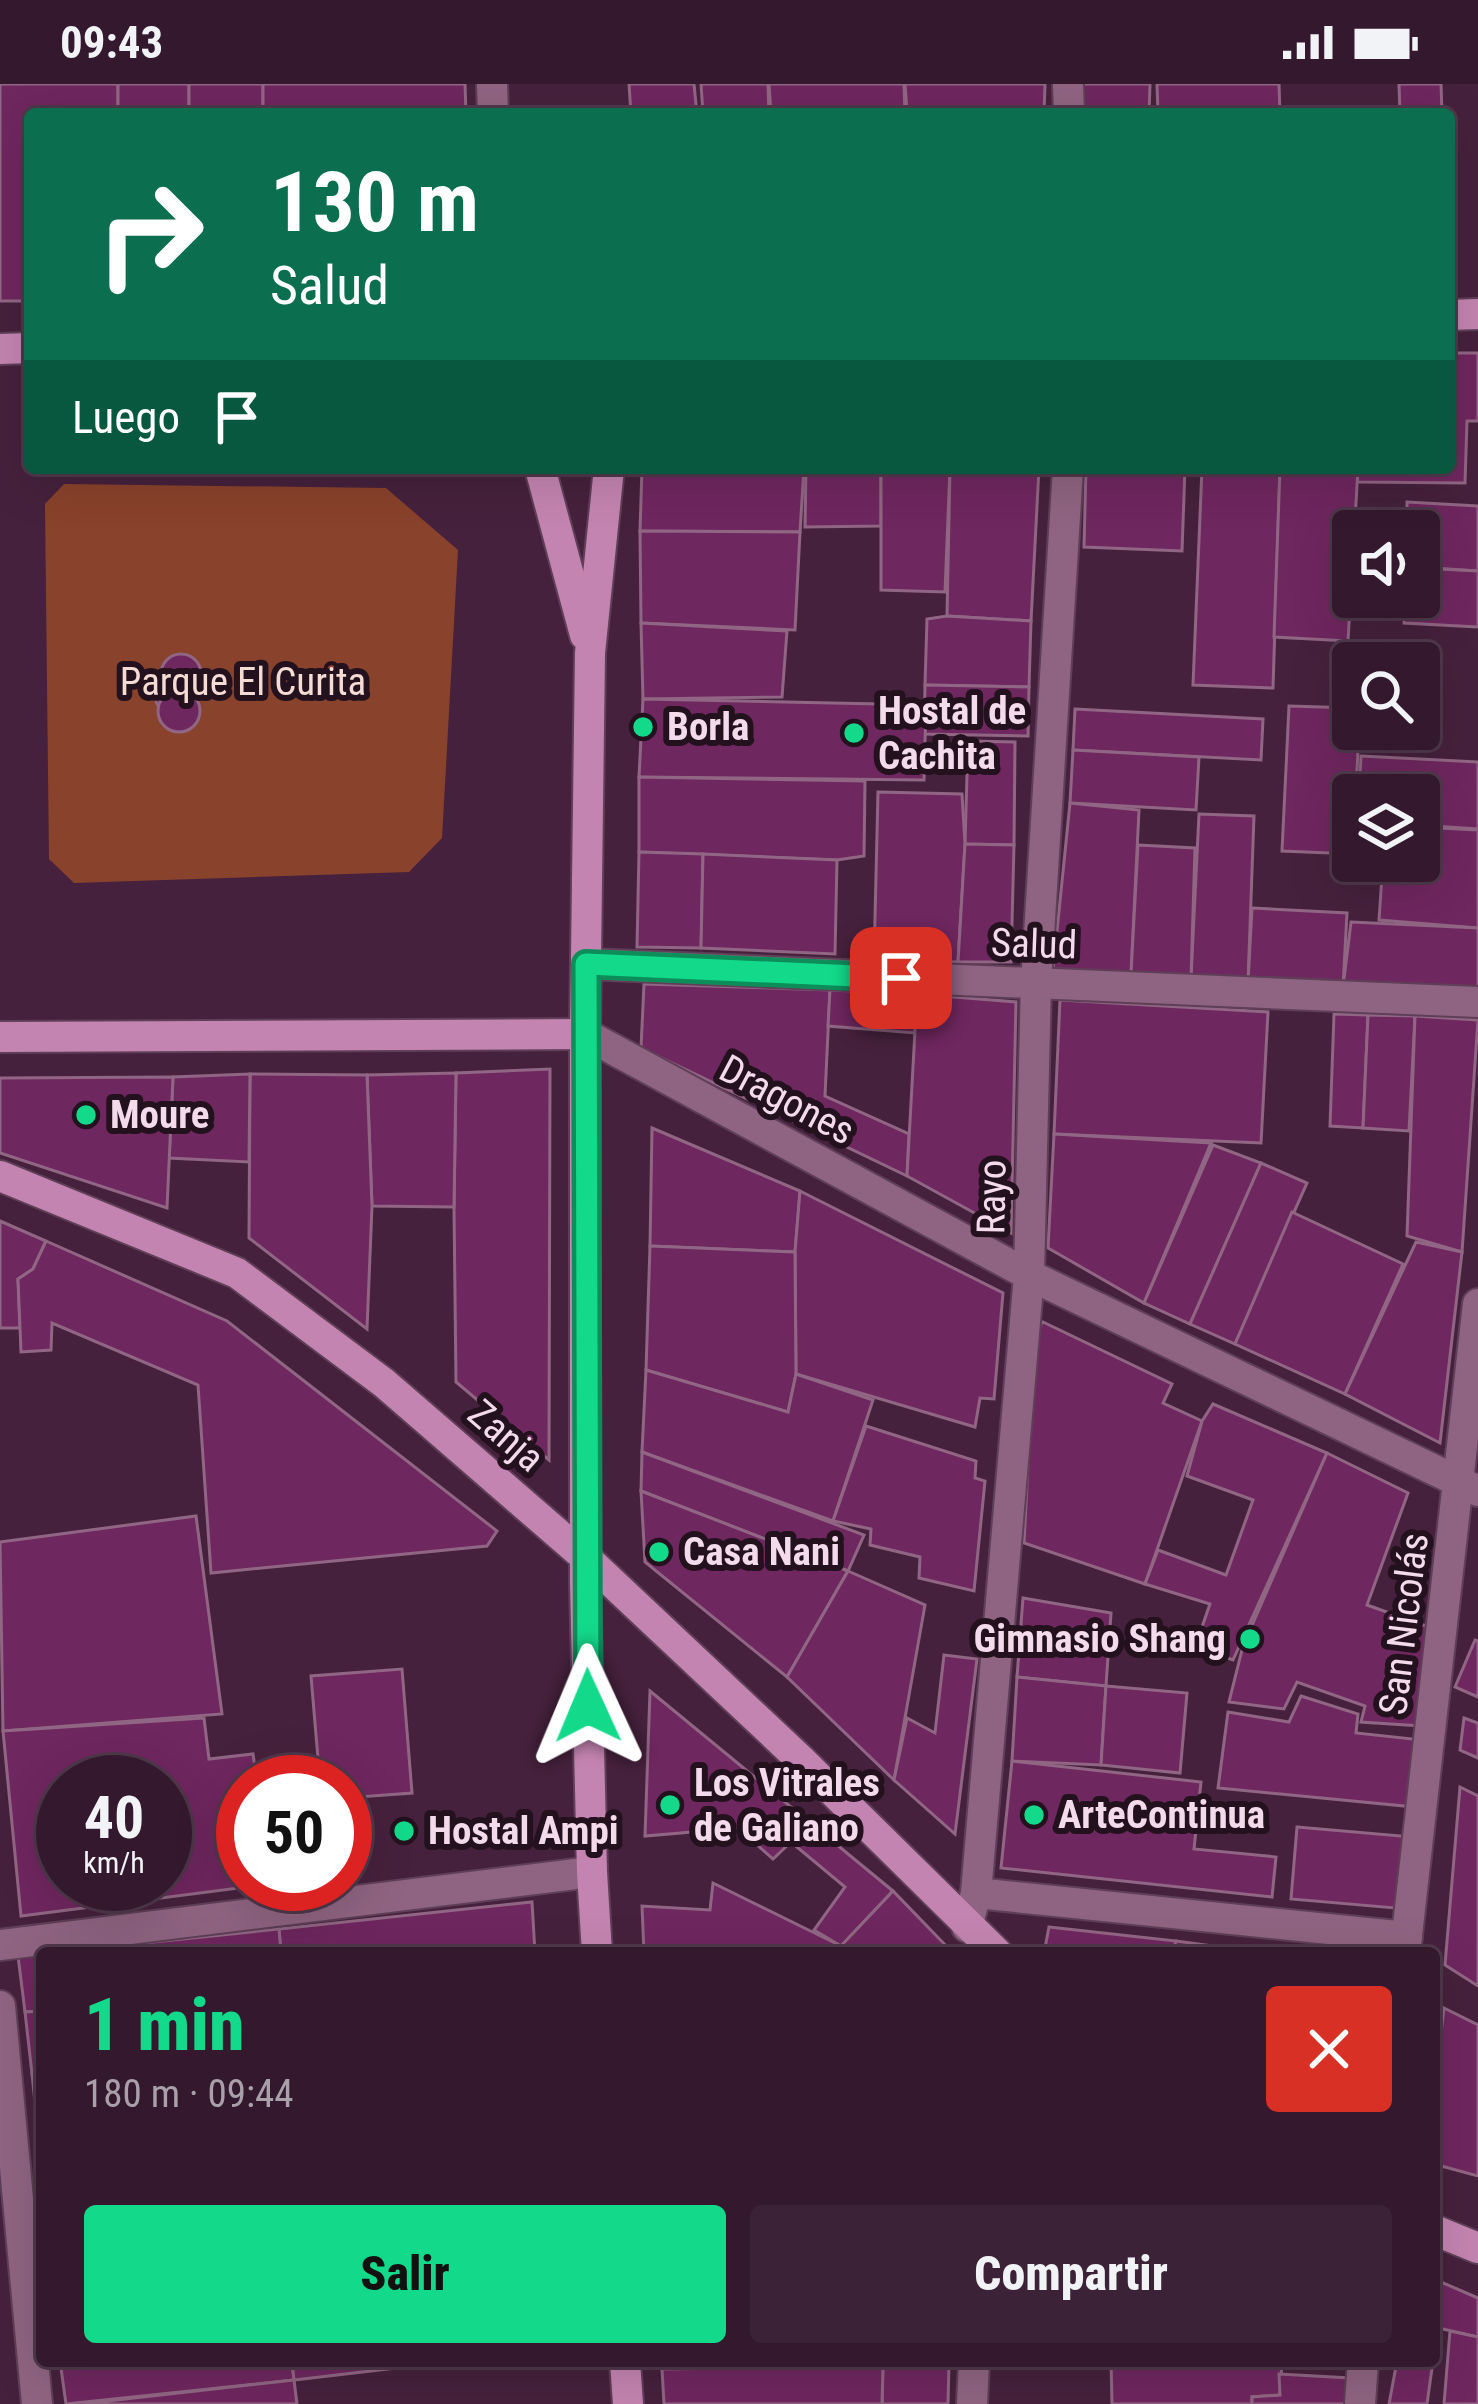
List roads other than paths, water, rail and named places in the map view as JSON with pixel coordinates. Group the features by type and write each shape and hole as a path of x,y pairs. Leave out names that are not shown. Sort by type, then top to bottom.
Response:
{"main road":[{"path":"542,474 590,652"},
{"path":"597,1947 586,1558 585,1034 590,652 607,474"},
{"name":"Dragones","path":"0,1037 585,1034"},
{"name":"Zanja","path":"0,1176 237,1273 384,1383 586,1558 802,1761 988,1947"},
{"path":"1440,2232 1478,2248"},
{"path":"626,2367 628,2404"}],"street":[{"name":"Rayo","path":"967,1927 976,1893 1029,1275 1036,983 1069,474"},
{"name":"Salud","path":"586,964 1478,1002"},
{"name":"Dragones","path":"585,1034 1029,1275 1469,1487"},
{"name":"San Nicolás","path":"1406,1945 1469,1487 1478,1304"},
{"path":"0,1945 592,1872"},
{"path":"976,1893 1406,1945"},
{"path":"0,2006 37,2404"},
{"path":"972,2404 974,2367"},
{"path":"1360,2404 1363,2367"}],"place":[{"name":"Borla","path":"643,727"},
{"name":"Hostal de Cachita","path":"854,733"},
{"name":"Moure","path":"86,1115"},
{"name":"Casa Nani","path":"659,1552"},
{"name":"Gimnasio Shang","path":"1250,1639"},
{"name":"Los Vitrales de Galiano","path":"670,1805"},
{"name":"ArteContinua","path":"1034,1815"},
{"name":"Hostal Ampi","path":"404,1831"}],"park label":[{"name":"Parque El Curita","path":"243,682"}]}
